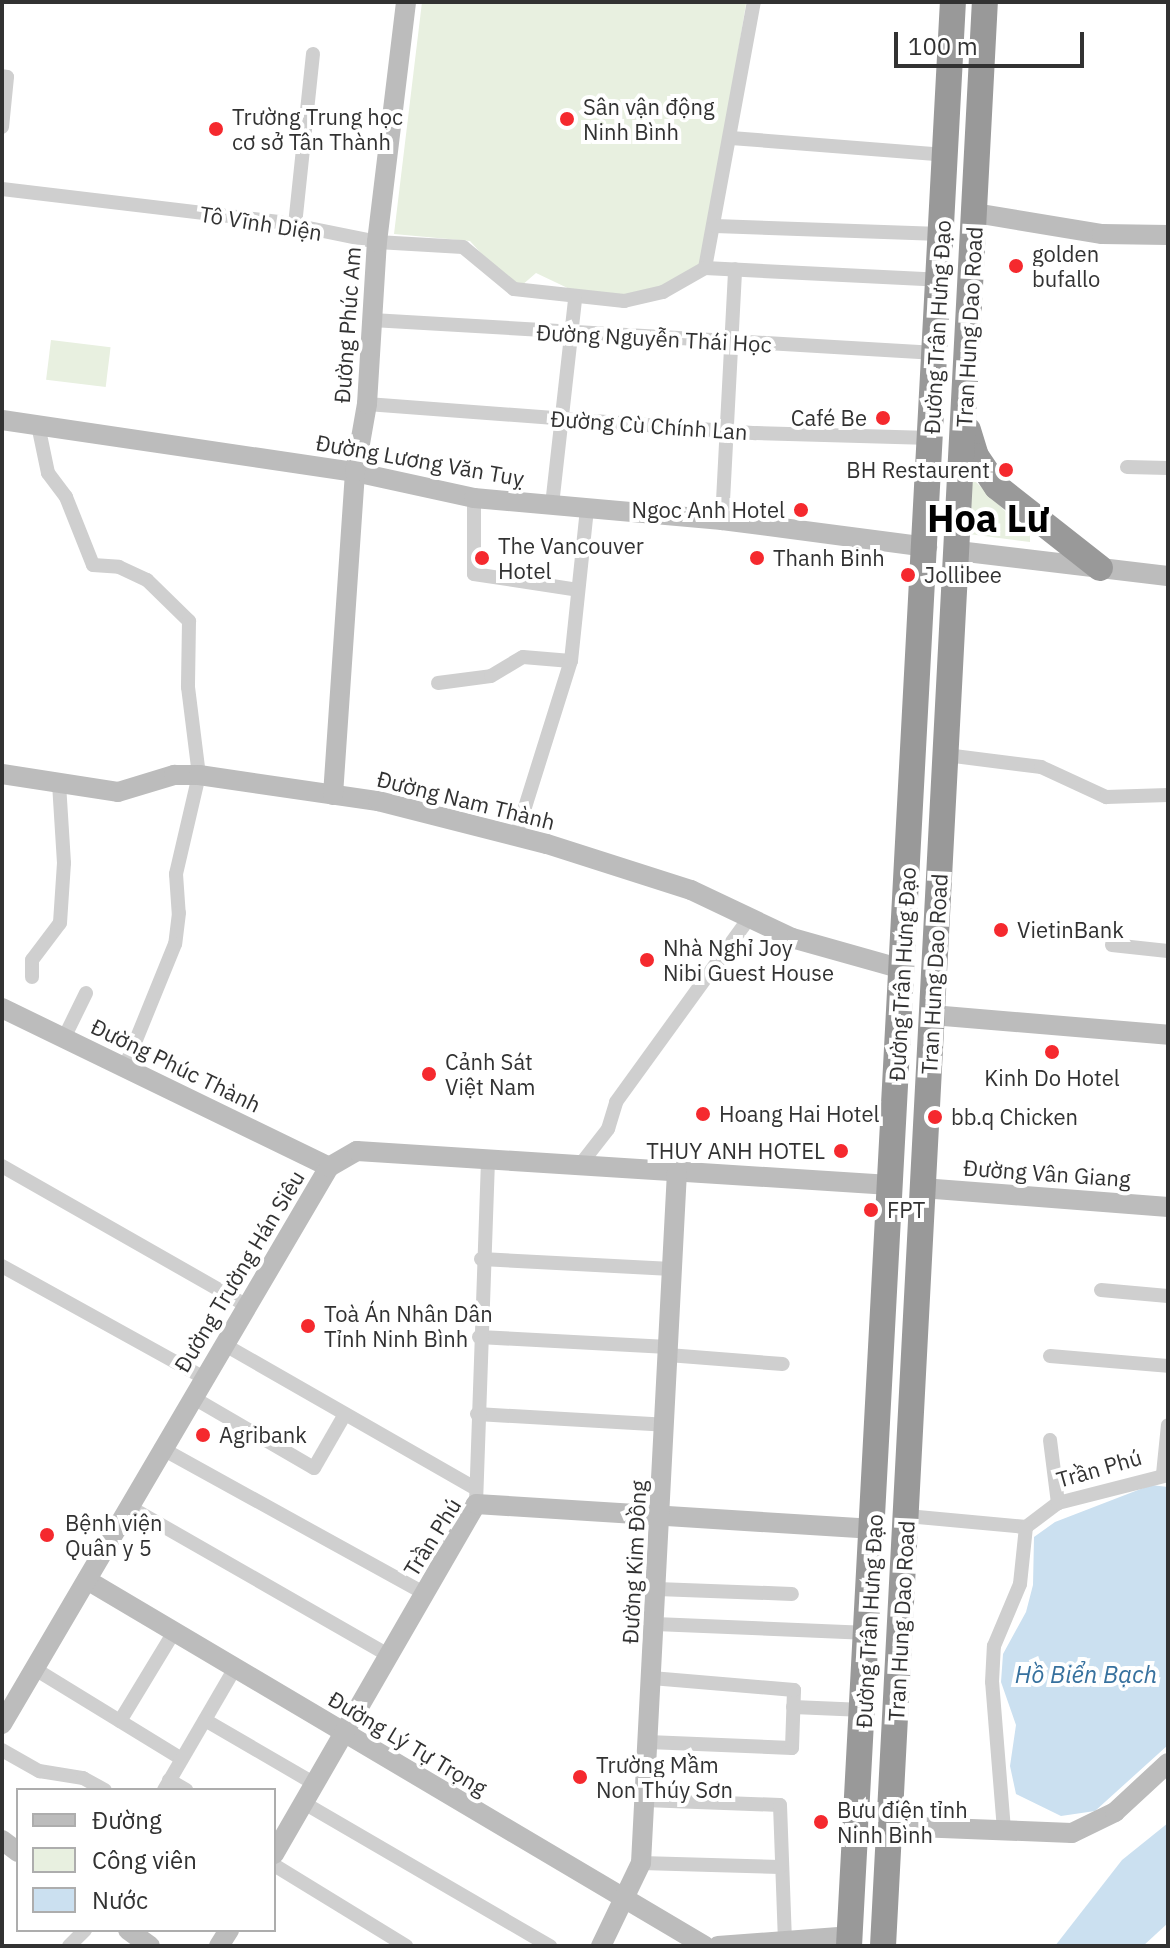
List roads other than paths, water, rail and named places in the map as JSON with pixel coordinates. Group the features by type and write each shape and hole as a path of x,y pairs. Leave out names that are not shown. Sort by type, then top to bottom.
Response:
{"highway":[{"name":"Đường Trân Hưng Đạo","path":"850,1941 927,547 953,2"},
{"name":"Tran Hung Dao Road","path":"884,1942 985,2"},
{"path":"964,417 976,456 997,487 1100,568"},
{"path":"927,547 958,551"},
{"path":"890,1185 922,1188"},
{"path":"874,1529 906,1524"}],"street":[{"name":"Đường Phúc Am","path":"333,795 355,472 367,404 377,242 406,2"},
{"path":"754,2 705,268 939,280"},
{"path":"295,225 313,54"},
{"path":"2,76 7,77 2,127"},
{"path":"731,138 945,155"},
{"name":"Tô Vĩnh Diện","path":"2,189 295,225 377,242 463,247 507,287 575,299 624,301 663,292 705,268"},
{"path":"975,213 1102,234 1168,235"},
{"path":"715,226 941,234"},
{"path":"722,520 735,269"},
{"path":"552,505 575,299"},
{"name":"Đường Nguyễn Thái Học","path":"372,320 570,334 936,353"},
{"name":"Đường Cù Chính Lan","path":"367,404 727,431 931,438"},
{"name":"Đường Lương Văn Tuỵ","path":"2,420 355,472 474,498 722,520 927,547"},
{"path":"38,425 48,473 66,497 93,565 119,567 147,580 189,621 188,687 199,775 191,791 176,874 179,913 175,944 125,1067"},
{"path":"1127,467 1168,468"},
{"path":"474,498 474,574 578,590"},
{"path":"516,836 571,661 587,508"},
{"path":"958,551 1168,576"},
{"path":"438,683 491,676 514,658 571,661"},
{"path":"946,755 1041,767 1106,797 1168,795"},
{"name":"Đường Nam Thành","path":"2,774 118,792 174,775 199,775 333,795 516,836 691,890 792,938 902,969"},
{"path":"32,977 32,960 60,923 64,863 59,784"},
{"path":"580,1165 608,1129 616,1102 749,918"},
{"path":"1112,945 1168,951"},
{"path":"64,1038 86,993"},
{"name":"Đường Phúc Thành","path":"2,1008 329,1167"},
{"path":"932,1015 1168,1035"},
{"name":"Đường Trường Hán Siêu","path":"2,1724 161,1448 329,1167 357,1151 890,1185"},
{"path":"476,1496 481,1259 488,1159"},
{"path":"2,1166 247,1306"},
{"name":"Đường Kim Đồng","path":"601,1946 641,1863 677,1172"},
{"name":"Đường Vân Giang","path":"922,1188 1168,1207"},
{"path":"481,1259 672,1269"},
{"path":"2,1266 204,1378"},
{"path":"1101,1290 1168,1296"},
{"path":"479,1337 668,1351 783,1364"},
{"path":"225,1345 345,1414 476,1496"},
{"path":"1050,1356 1168,1366"},
{"path":"192,1397 314,1468 345,1414"},
{"path":"477,1414 665,1425"},
{"path":"1166,1474 1168,1425"},
{"path":"1050,1440 1058,1503"},
{"path":"161,1448 425,1594"},
{"name":"Trần Phú","path":"1026,1527 1058,1503 1166,1474"},
{"name":"Trần Phú","path":"276,1851 425,1594 476,1496 874,1529"},
{"path":"128,1506 390,1656"},
{"path":"906,1524 1026,1527 1020,1584 994,1646 992,1682 1004,1830"},
{"name":"Đường Lý Tự Trọng","path":"87,1580 705,1946"},
{"path":"657,1589 792,1594"},
{"path":"655,1624 869,1633"},
{"path":"120,1721 174,1632"},
{"path":"166,1785 235,1668"},
{"path":"35,1669 182,1759"},
{"path":"648,1742 792,1748 794,1690 652,1678"},
{"path":"793,1707 865,1710"},
{"path":"205,1720 315,1784"},
{"path":"2,1750 39,1771 83,1778 101,1788"},
{"path":"891,1826 1072,1833 1115,1812 1168,1763"},
{"path":"644,1800 780,1805 785,1941"},
{"path":"304,1803 550,1946"},
{"path":"641,1863 780,1867"},
{"path":"276,1866 406,1946"},
{"path":"131,1932 150,1946"},
{"path":"718,1946 785,1941 850,1941"}],"water":[{"name":"Hồ Biển Bạch","path":"1151,1485 1168,1487 1168,1745 1095,1811 1061,1816 1016,1794 1010,1766 1016,1725 1001,1682 1003,1654 1026,1612 1033,1585 1034,1537 1055,1522"},
{"path":"1168,1823 1168,1923 1143,1946 1055,1946 1122,1860"}],"place":[{"name":"Sân vận động Ninh Bình","path":"567,119"},
{"name":"Trường Trung học cơ sở Tân Thành","path":"216,129"},
{"name":"golden bufallo","path":"1016,266"},
{"name":"Café Be","path":"883,418"},
{"name":"BH Restaurent","path":"1006,470"},
{"name":"Ngoc Anh Hotel","path":"801,510"},
{"name":"The Vancouver Hotel","path":"482,558"},
{"name":"Thanh Binh","path":"757,558"},
{"name":"Jollibee","path":"908,575"},
{"name":"VietinBank","path":"1001,930"},
{"name":"Nhà Nghỉ Joy Nibi Guest House","path":"647,960"},
{"name":"Kinh Do Hotel","path":"1052,1052"},
{"name":"Cảnh Sát Việt Nam","path":"429,1074"},
{"name":"Hoang Hai Hotel","path":"703,1114"},
{"name":"bb.q Chicken","path":"935,1117"},
{"name":"THUY ANH HOTEL","path":"841,1151"},
{"name":"FPT","path":"871,1210"},
{"name":"Toà Án Nhân Dân Tỉnh Ninh Bình","path":"308,1326"},
{"name":"Agribank","path":"203,1435"},
{"name":"Bệnh viện Quân y 5","path":"47,1535"},
{"name":"Trường Mầm Non Thúy Sơn","path":"580,1777"},
{"name":"Bưu điện tỉnh Ninh Bình","path":"821,1822"}],"district":[{"name":"Hoa Lư","path":"988,518"}]}
